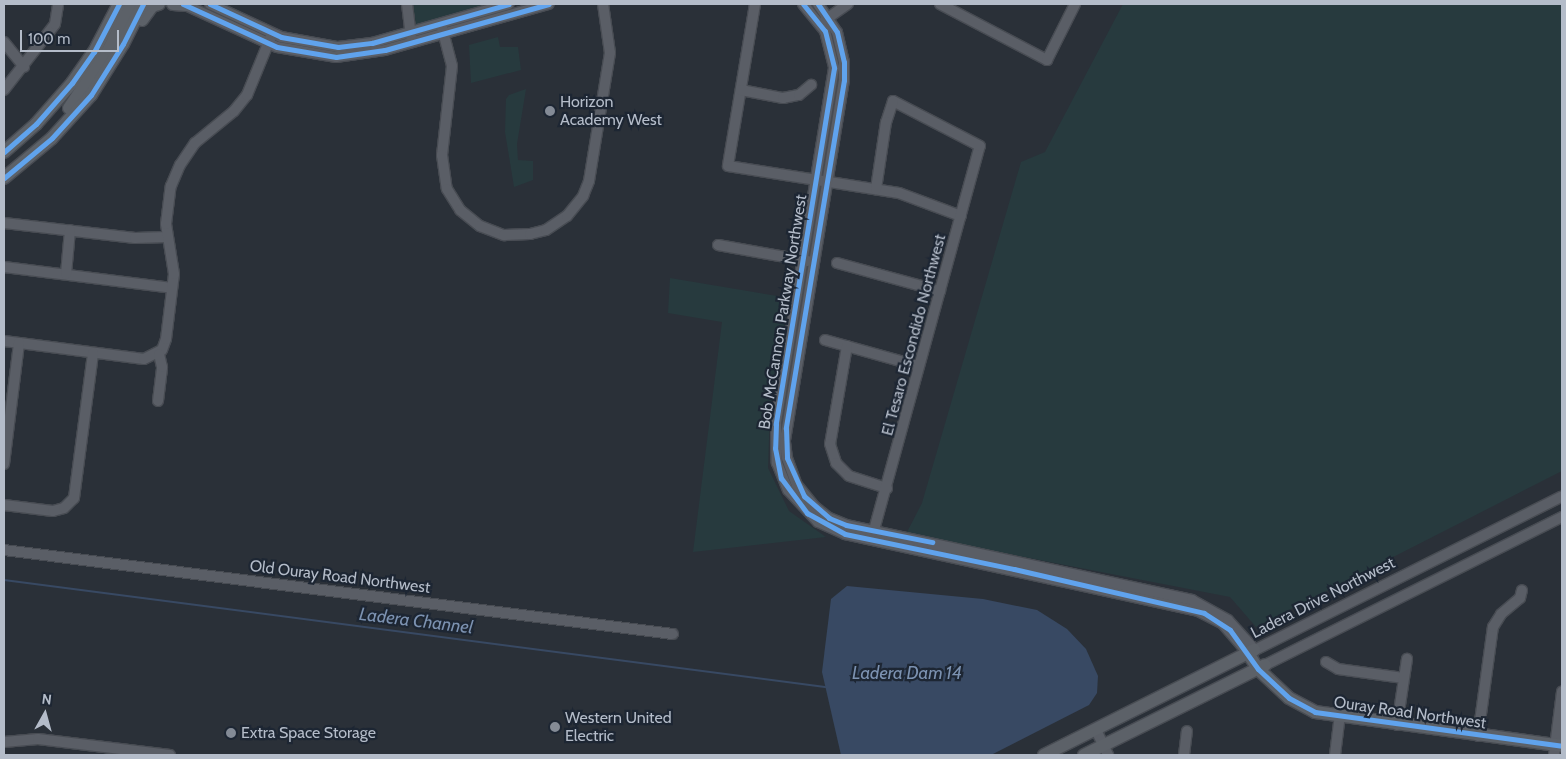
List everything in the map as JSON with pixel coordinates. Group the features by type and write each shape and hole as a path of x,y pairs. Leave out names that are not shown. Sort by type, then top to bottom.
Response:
{"main road":[{"path":"112,4 112,18"},
{"path":"4,152 60,98 94,52 119,4"},
{"path":"38,151 102,61 131,4"},
{"path":"4,178 38,151 78,110 102,78 143,4"},
{"path":"102,78 111,76 146,13 159,4"},
{"name":"Ouray Road Northwest","path":"1252,651 1264,670 1302,706 1340,717 1557,749"},
{"name":"Ladera Drive Northwest","path":"1044,755 1252,651"},
{"name":"Ladera Drive Northwest","path":"1084,755 1106,750 1264,670"}],"street":[{"path":"4,90 24,67 57,20 58,4"},
{"path":"181,4 268,44 299,53 336,57 373,53 412,38 441,24 509,4"},
{"path":"210,4 272,34 304,44 338,47 444,34 549,4"},
{"path":"407,4 412,38"},
{"path":"441,24 452,74 442,155 444,181 455,204 466,216 488,230 504,234 530,234 553,226 573,210 586,189 610,53 604,4"},
{"path":"755,4 728,166 876,189 961,216"},
{"name":"Bob McCannon Parkway Northwest","path":"803,4 820,23 833,55 834,68 776,424 775,448 781,478 807,513 845,534 1192,609 1222,623 1252,651"},
{"name":"Bob McCannon Parkway Northwest","path":"818,4 829,17 840,41 844,71 828,182 786,428 786,458 797,485 815,507 846,525 1192,600 1228,620 1252,651"},
{"path":"820,23 848,4"},
{"path":"940,4 1047,60 1075,4"},
{"path":"158,401 162,367 159,354 165,343 174,269 167,237 166,205 180,165 198,140 244,99 256,77 272,34"},
{"path":"4,42 24,67"},
{"path":"741,90 783,98 799,95 811,85"},
{"name":"El Tesaro Escondido Northwest","path":"874,530 980,146 893,101 886,122 876,189"},
{"path":"4,213 8,223 134,238 167,237"},
{"path":"66,274 70,230"},
{"path":"718,245 814,262"},
{"path":"837,263 940,292"},
{"path":"4,267 172,288"},
{"path":"825,340 918,366"},
{"path":"4,341 144,359 159,354"},
{"path":"4,464 7,415 19,343"},
{"path":"847,346 830,444 836,463 849,476 887,488"},
{"path":"4,505 53,511 68,505 75,493 93,353"},
{"name":"Ladera Drive Northwest","path":"1252,651 1562,496"},
{"name":"Ladera Drive Northwest","path":"1264,670 1562,517"},
{"name":"Old Ouray Road Northwest","path":"4,550 673,634"},
{"path":"1478,736 1493,627 1501,614 1520,598 1522,590"},
{"path":"1397,725 1407,659"},
{"path":"1326,662 1338,669 1403,678"},
{"path":"1557,749 1562,692"},
{"path":"1335,755 1340,717"},
{"path":"1096,730 1106,750"},
{"path":"1184,755 1187,730"},
{"path":"4,742 38,739 170,755"}],"green space":[{"path":"413,4 492,4 416,26"},
{"path":"1123,4 1562,4 1562,471 1256,627 1230,597 906,534 922,503 1021,162 1045,152"},
{"path":"498,37 500,47 518,47 521,70 471,83 469,45"},
{"path":"526,89 517,144 518,160 533,161 533,180 514,187 505,132 506,99 509,95"},
{"path":"670,278 789,298 770,411 768,468 789,511 826,537 693,552 722,322 668,313"}],"water":[{"name":"Ladera Dam 14","path":"847,586 983,599 1037,610 1067,629 1086,649 1098,676 1097,693 1089,705 991,755 841,755 822,672 831,599"}],"waterway":[{"name":"Ladera Channel","path":"4,580 825,687"}],"cycle path":[{"path":"4,152 36,124 72,83 94,52 119,4"},
{"path":"4,178 52,138 91,95 123,44 143,4"},
{"path":"183,4 277,47 336,57 385,50 549,4"},
{"path":"210,4 281,37 338,47 372,43 509,4"},
{"path":"803,4 825,31 834,68 776,424 775,448 781,478 807,513 845,534 1014,569 1204,613 1230,630 1258,669 1289,698 1315,712 1562,746"},
{"path":"818,4 837,32 844,62 844,80 786,428 787,458 804,496 829,518 846,525 932,542"}],"place":[{"name":"Horizon Academy West","path":"550,111"},
{"name":"Western United Electric","path":"555,727"},
{"name":"Extra Space Storage","path":"231,733"}]}
